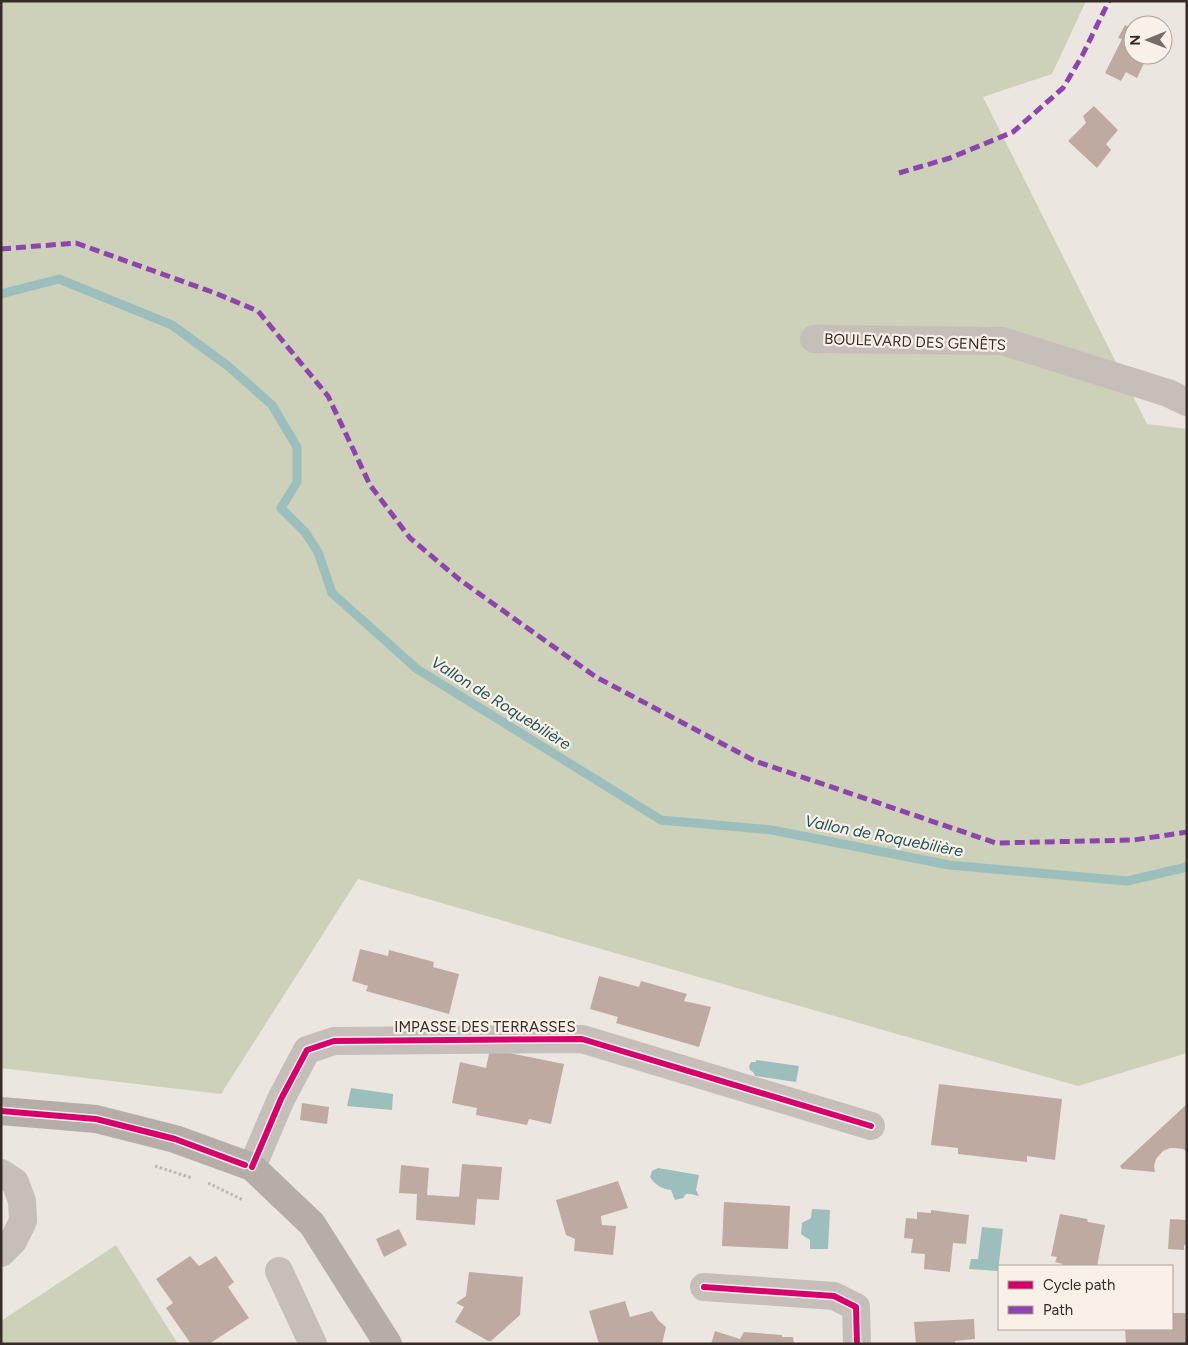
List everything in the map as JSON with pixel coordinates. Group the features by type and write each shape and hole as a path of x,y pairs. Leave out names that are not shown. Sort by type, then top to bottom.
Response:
{"main road":[{"path":"1,1111 96,1119 175,1139 252,1167 312,1224 388,1344"}],"street":[{"name":"BOULEVARD DES GENÊTS","path":"814,339 1002,341 1168,393 1187,402"},
{"name":"IMPASSE DES TERRASSES","path":"252,1167 281,1099 307,1050 334,1041 582,1039 871,1126"},
{"path":"1,1172 15,1182 22,1201 23,1221 14,1241 1,1253"},
{"path":"278,1271 313,1344"},
{"path":"704,1287 834,1296 856,1307 857,1344"}],"path":[{"path":"151,1164 196,1180"},
{"path":"206,1183 245,1201"}],"green space":[{"path":"1,1 1086,1 1052,74 983,97 1147,424 1187,429 1187,1053 1078,1086 358,879 221,1094 1,1068"},
{"path":"116,1245 178,1344 1,1344 1,1321"}],"water":[{"path":"756,1060 799,1066 796,1082 755,1076 749,1066 751,1062 756,1062"},
{"path":"351,1088 393,1094 392,1110 347,1106"},
{"path":"658,1168 699,1175 696,1190 699,1196 686,1194 683,1198 675,1200 671,1190 659,1186 650,1177 652,1171"},
{"path":"812,1209 830,1210 828,1249 810,1249 810,1240 801,1234 802,1223 811,1218"},
{"path":"982,1227 1003,1229 998,1271 969,1269 971,1259 978,1259"}],"building":[{"path":"1123,29 1123,65 1143,65 1137,78 1126,72 1121,81 1105,73 1122,39 1118,38"},
{"path":"1094,106 1118,130 1106,144 1111,150 1097,168 1068,141 1086,123 1083,116"},
{"path":"360,949 388,956 389,950 434,962 433,967 459,974 449,1014 366,991 368,986 352,981"},
{"path":"599,976 639,987 641,981 687,994 684,1001 711,1007 699,1047 616,1023 618,1017 590,1009"},
{"path":"490,1049 564,1064 551,1124 529,1119 527,1125 476,1115 477,1108 452,1103 460,1062 486,1068"},
{"path":"939,1084 1062,1099 1055,1160 1027,1156 1027,1162 958,1154 958,1148 931,1145"},
{"path":"302,1103 329,1107 327,1124 300,1120"},
{"path":"1187,1104 1187,1152 1183,1149 1175,1148 1163,1151 1156,1159 1155,1172 1122,1169 1120,1166"},
{"path":"462,1164 502,1167 499,1200 477,1199 475,1225 416,1220 417,1194 399,1193 401,1165 429,1168 427,1195 459,1197"},
{"path":"618,1181 628,1208 601,1216 602,1225 616,1226 613,1255 574,1251 575,1239 566,1235 556,1200"},
{"path":"724,1202 790,1206 788,1249 722,1246"},
{"path":"931,1210 969,1215 966,1244 953,1243 950,1272 924,1269 925,1254 911,1253 913,1239 904,1238 906,1218 917,1219 917,1212 931,1213"},
{"path":"1060,1214 1087,1219 1088,1222 1105,1225 1097,1265 1062,1265 1055,1262 1057,1257 1051,1256"},
{"path":"1170,1219 1187,1220 1187,1245 1184,1245 1184,1250 1168,1249"},
{"path":"399,1229 407,1245 384,1257 376,1239"},
{"path":"190,1256 199,1266 216,1256 234,1282 228,1287 249,1318 209,1344 191,1344 166,1308 173,1303 156,1279"},
{"path":"469,1272 523,1277 520,1315 491,1341 455,1322 464,1307 456,1303 466,1296"},
{"path":"625,1301 630,1317 652,1311 666,1327 662,1344 599,1344 589,1311"},
{"path":"1173,1313 1187,1313 1187,1344 1126,1344 1125,1330 1173,1330"},
{"path":"974,1319 975,1339 955,1341 955,1344 916,1344 914,1322"},
{"path":"715,1331 740,1339 744,1332 782,1335 782,1337 793,1337 794,1344 711,1344"}],"waterway":[{"name":"Vallon de Roquebilière","path":"1,294 59,279 172,325 228,366 272,405 297,447 297,482 281,508 305,532 318,552 332,593 417,669 661,820 772,830 949,865 1127,881 1187,867"}],"marked path":[{"path":"899,173 950,158 1013,132 1063,88 1082,56 1109,1"},
{"path":"1,249 76,243 215,293 258,311 328,396 370,485 410,538 460,580 596,677 755,761 996,843 1134,840 1187,832"}],"cycle path":[{"path":"252,1167 281,1099 307,1050 334,1041 582,1039 871,1126"},
{"path":"1,1111 96,1119 175,1139 245,1165"},
{"path":"704,1287 834,1296 856,1307 857,1344"}]}
